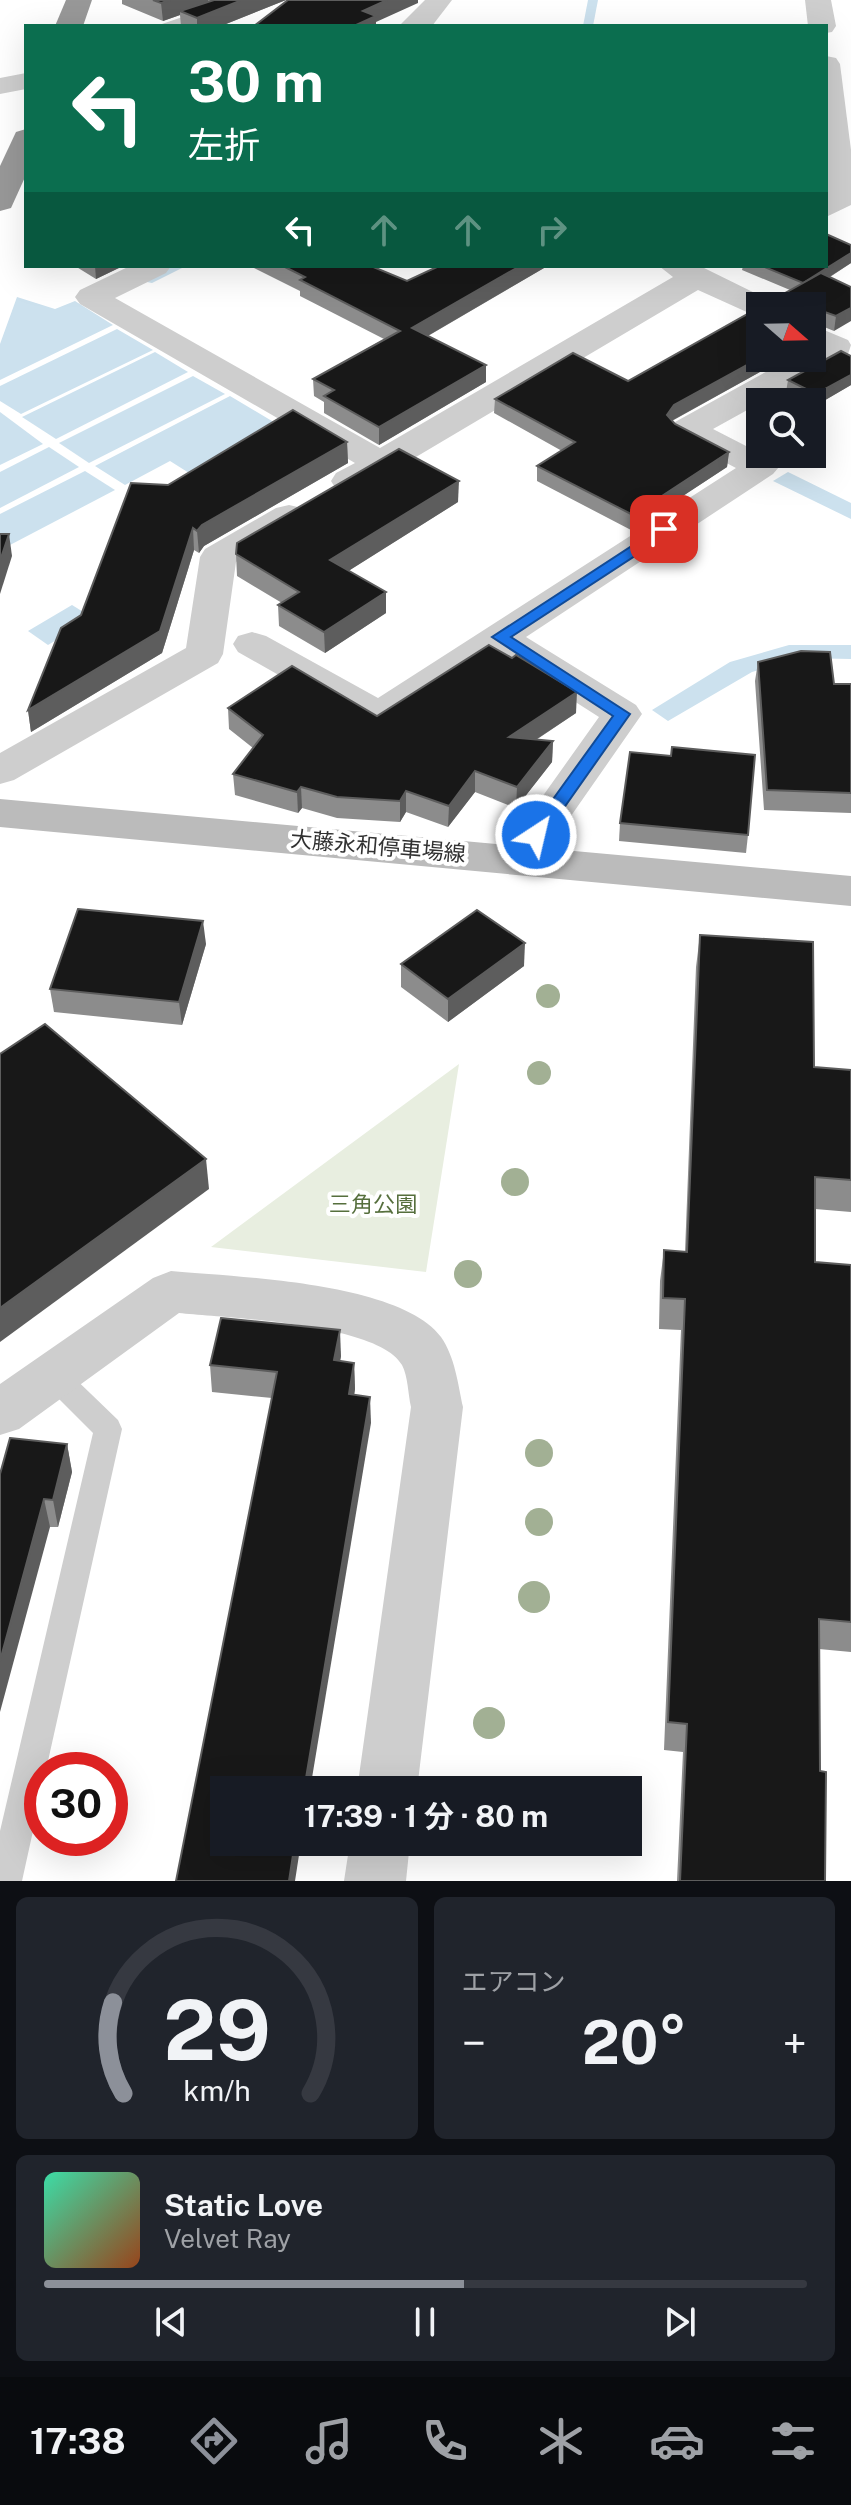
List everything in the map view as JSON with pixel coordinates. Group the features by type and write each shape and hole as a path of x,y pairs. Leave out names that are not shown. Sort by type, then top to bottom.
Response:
{"highway":[{"path":"0,202 24,143"}],"main road":[{"name":"大藤永和停車場線","path":"0,813 851,891"}],"street":[{"path":"418,24 439,0"},
{"path":"818,0 822,24"},
{"path":"0,86 24,81"},
{"path":"828,81 842,198 828,207"},
{"path":"151,268 91,297 380,463"},
{"path":"0,771 204,654 218,557 702,272 746,299"},
{"path":"826,342 836,347 826,353"},
{"path":"252,644 379,715 761,467 687,429 791,372"},
{"path":"500,637 622,714 519,859"},
{"path":"0,1413 171,1292 345,1312 395,1327 423,1352 437,1407 389,1776"},
{"path":"375,1881 378,1856"}],"lane":[{"path":"170,24 209,12"},
{"path":"5,1881 108,1429 53,1375"}],"green space":[{"name":"三角公園","path":"459,1064 426,1272 211,1247"}],"water":[{"path":"17,297 55,309 75,301 113,325 0,380 0,344"},
{"path":"117,329 153,350 21,414 0,401 0,386"},
{"path":"155,352 188,372 56,439 22,417"},
{"path":"193,376 225,394 89,463 59,443"},
{"path":"230,396 287,430 197,478 170,461 125,485 95,466"},
{"path":"0,412 43,444 0,465"},
{"path":"49,447 79,467 0,508 0,472"},
{"path":"85,471 115,490 10,545 0,539 0,514"},
{"path":"788,472 851,503 851,519 773,481"},
{"path":"72,605 93,618 48,645 28,631"},
{"path":"789,645 851,645 851,659 800,658 752,672 668,721 652,710 730,662"}],"building":[{"path":"214,0 242,0 197,18 180,11"},
{"path":"288,0 387,0 363,11 376,16 358,24 257,24"},
{"path":"828,235 851,245 851,253 828,267"},
{"path":"287,268 376,268 407,281 435,268 517,268 412,328 486,365 379,427 324,396 334,390 313,379 400,331 300,280 305,277"},
{"path":"767,268 827,268 803,283"},
{"path":"821,273 851,287 851,308 836,316 826,313 826,292 787,292"},
{"path":"746,315 746,366 674,405 667,415 675,424 729,452 633,515 537,466 575,442 495,399 573,353 628,381"},
{"path":"841,351 851,356 851,375 826,389 804,388 788,380 803,372 826,372 826,359"},
{"path":"293,410 347,442 202,525 197,531 193,528 160,631 28,710 61,628 81,615 131,483 168,485"},
{"path":"399,449 459,481 330,560 386,592 324,632 278,605 299,592 236,554 237,543"},
{"path":"0,534 9,534 0,561"},
{"path":"489,645 512,658 516,655 577,692 509,737 553,741 517,787 475,771 449,806 406,791 400,801 337,797 301,787 297,792 233,774 263,735 228,708 292,666 377,716"},
{"path":"801,651 830,652 834,684 851,684 851,793 767,790 758,662"},
{"path":"672,747 755,755 748,835 620,823 630,752 671,756"},
{"path":"78,909 203,921 179,1002 50,989"},
{"path":"477,910 525,943 448,999 401,964"},
{"path":"700,935 813,942 814,1067 851,1070 851,1180 815,1177 815,1262 851,1265 851,1622 819,1619 820,1771 826,1772 825,1881 680,1881 687,1724 668,1722 685,1299 663,1298 664,1250 687,1252"},
{"path":"45,1024 206,1159 0,1308 0,1054"},
{"path":"221,1318 340,1330 334,1360 354,1363 349,1394 370,1397 306,1776 210,1776 210,1856 293,1856 289,1881 176,1881 277,1372 210,1365"},
{"path":"10,1438 67,1444 53,1500 44,1499 0,1661 0,1474"}],"waterway":[{"path":"588,24 593,0"},
{"path":"148,281 176,268"}],"route":[{"path":"536,835 622,714 500,637 664,529"}]}
